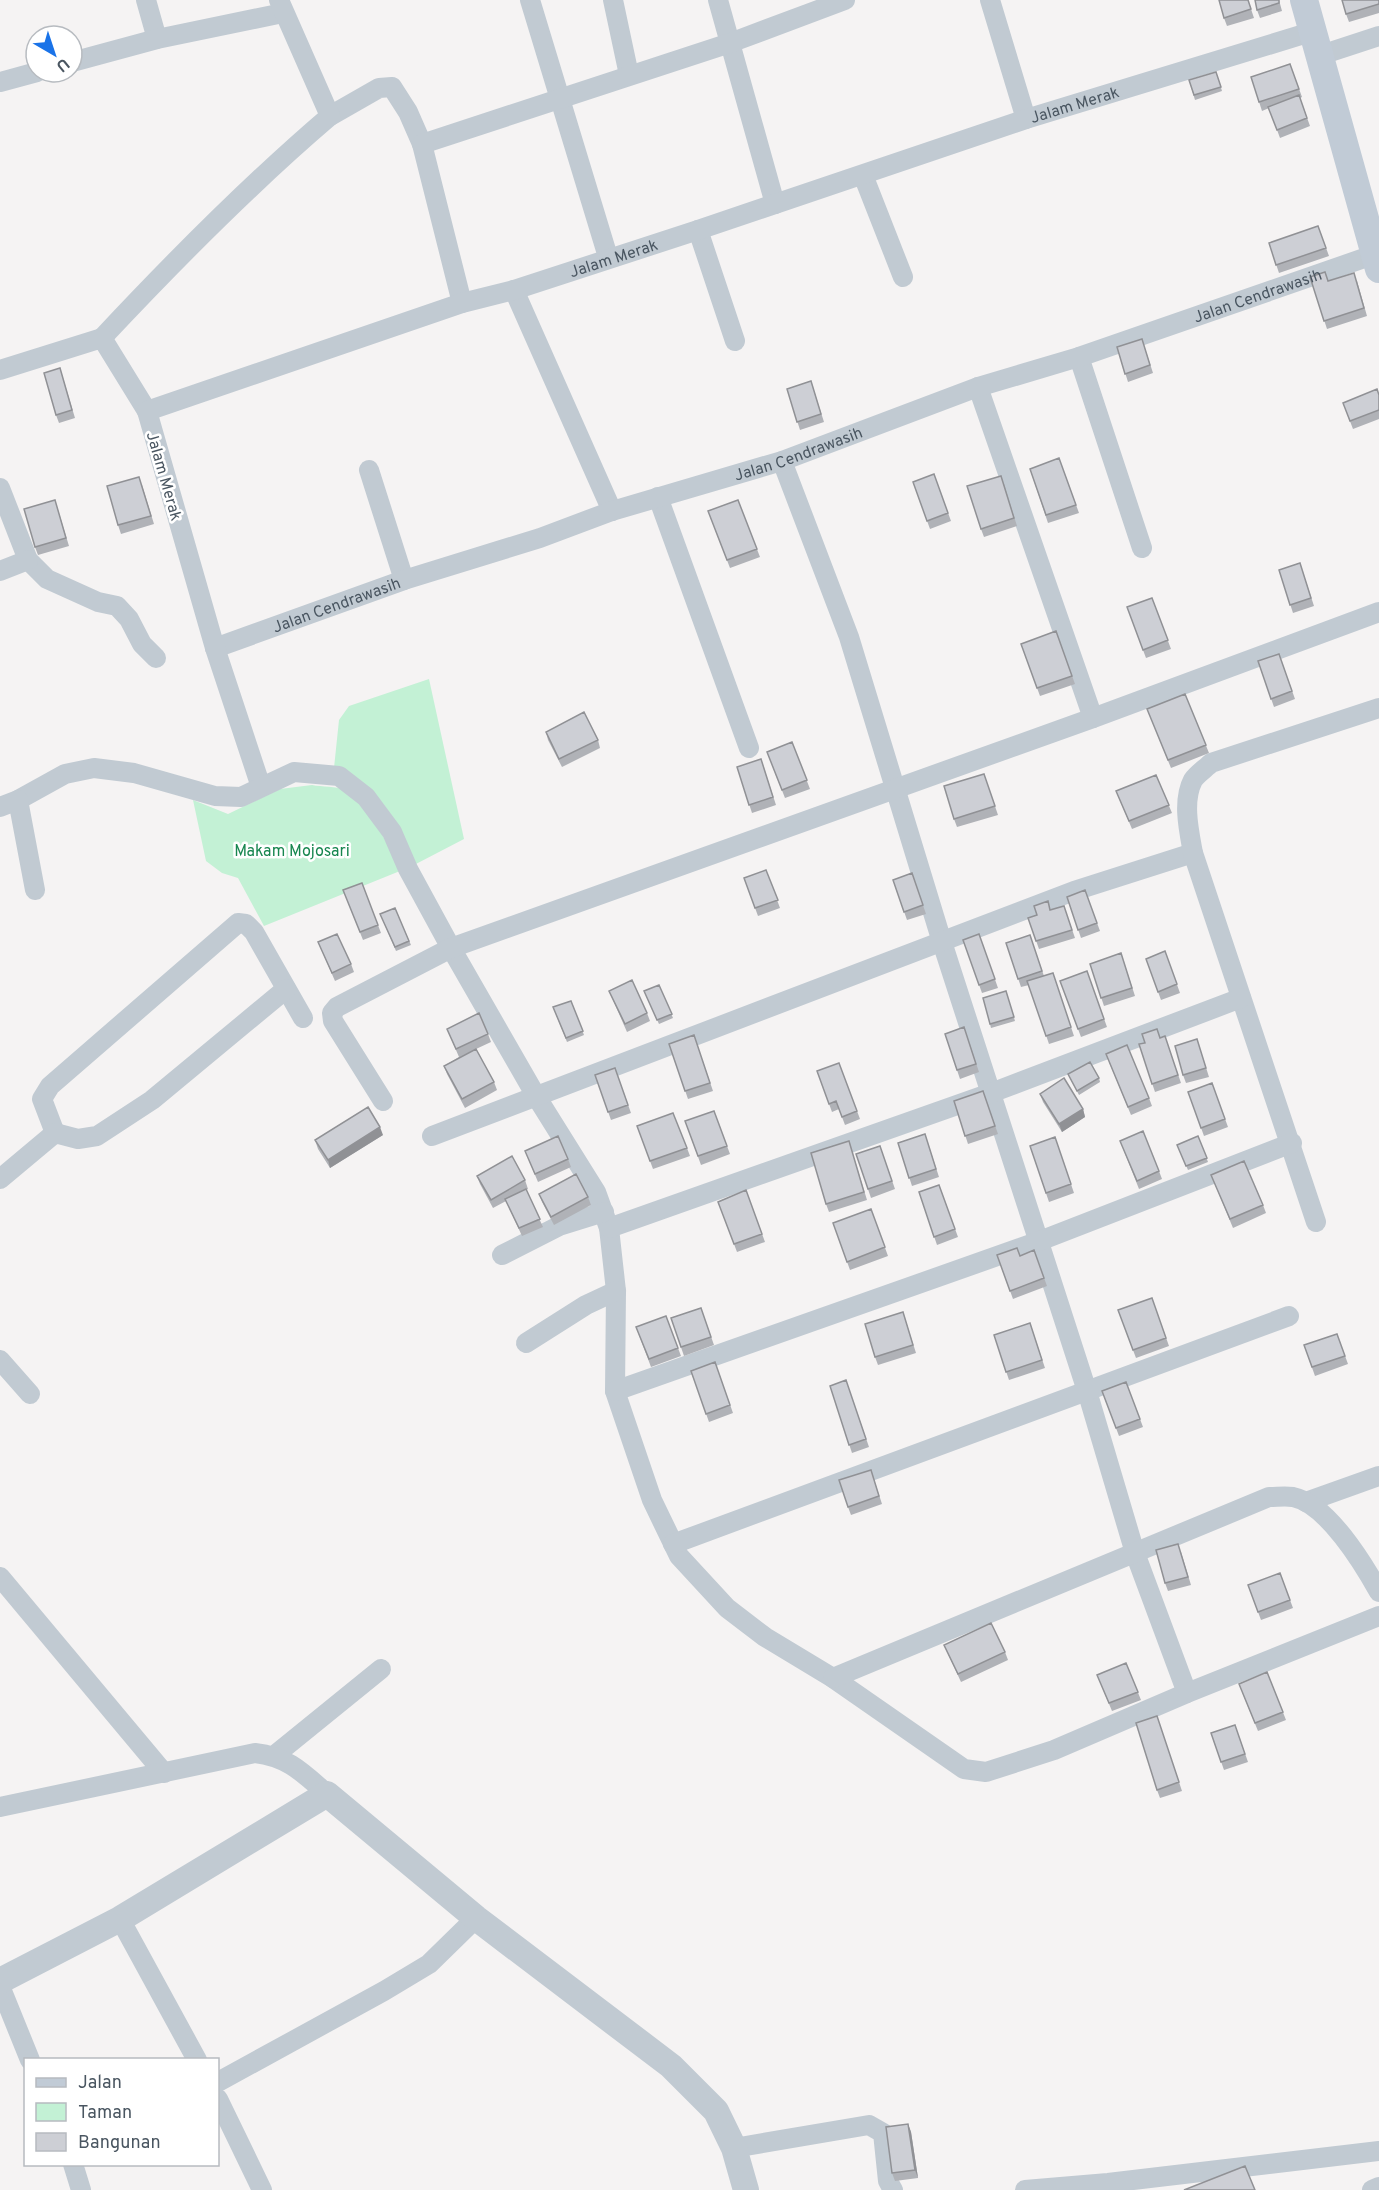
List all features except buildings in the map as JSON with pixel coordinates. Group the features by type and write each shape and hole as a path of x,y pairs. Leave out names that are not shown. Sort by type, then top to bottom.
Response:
{"main road":[{"path":"1304,0 1378,259"}],"street":[{"path":"146,0 157,39"},
{"path":"530,0 608,257"},
{"path":"613,0 629,75"},
{"path":"718,0 775,204"},
{"path":"422,144 730,44 845,0"},
{"path":"990,0 1026,119"},
{"path":"84,60 281,7 330,116"},
{"name":"Jalam Merak","path":"261,787 215,648 147,411 462,303 514,290 608,257 698,230 1026,119 1317,43 1379,36"},
{"path":"0,82 24,76"},
{"path":"0,370 102,338 174,261 260,176 330,116 379,88 392,87 408,112 422,144 462,303"},
{"path":"863,174 903,277"},
{"path":"698,230 735,341"},
{"name":"Jalan Cendrawasih","path":"215,648 404,580 540,538 612,511 782,461 978,387 1079,357 1378,259"},
{"path":"514,290 612,511"},
{"path":"102,338 147,411"},
{"path":"1079,357 1142,548"},
{"path":"978,387 1093,718"},
{"path":"782,461 849,637 897,786 942,942 1087,1391 1135,1553 1187,1693"},
{"path":"369,470 404,580"},
{"path":"0,488 28,560 56,584 98,602 117,606 129,619 142,644 156,658"},
{"path":"658,497 749,748"},
{"path":"0,570 28,560"},
{"path":"382,1101 333,1021 332,1013 337,1007 451,948 897,786 1093,718 1379,612"},
{"path":"1316,1222 1292,1143 1193,853 1188,824 1188,803 1193,780 1211,763 1379,708"},
{"path":"35,890 9,804 65,774 94,768 134,773 215,796 241,797 294,772 339,776 366,797 392,832 408,869 451,948 536,1096 577,1158 606,1220 616,1291 615,1391 652,1500 679,1556 727,1608 765,1636 833,1678 964,1769 986,1772 1054,1750 1187,1693 1379,1616"},
{"path":"432,1136 1074,891 1193,853"},
{"path":"55,1132 42,1099 50,1086 238,923 246,924 254,932 303,1018"},
{"path":"55,1132 78,1139 97,1136 152,1100 286,989"},
{"path":"502,1255 559,1226 606,1220 991,1092 1242,998"},
{"path":"0,1179 55,1132"},
{"path":"615,1391 800,1328 1037,1242 1292,1143"},
{"path":"526,1343 586,1305 616,1291"},
{"path":"673,1544 1289,1316"},
{"path":"0,1360 30,1394"},
{"path":"1306,1502 1379,1476"},
{"path":"833,1678 1269,1497 1293,1497 1306,1502 1345,1540 1379,1592"},
{"path":"0,1576 164,1773"},
{"path":"275,1755 381,1669"},
{"path":"0,1807 255,1753 275,1755 293,1764 476,1918 671,2066 716,2111 734,2148 746,2190"},
{"path":"0,1981 120,1919 327,1794"},
{"path":"219,2081 429,1964 476,1918"},
{"path":"120,1919 196,2058"},
{"path":"0,1986 29,2058"},
{"path":"219,2101 262,2190"},
{"path":"734,2148 869,2126 878,2128 883,2133 888,2181 893,2190"},
{"path":"1025,2190 1109,2187 1379,2151"},
{"path":"74,2166 81,2190"},
{"path":"1372,2190 1379,2187"}],"green space":[{"name":"Makam Mojosari","path":"429,679 464,839 414,865 401,833 376,796 364,785 334,768 339,720 349,706"},
{"name":"Makam Mojosari","path":"312,785 345,790 363,804 378,826 400,871 264,926 238,878 222,873 206,861 193,800 228,814 280,789"}]}
